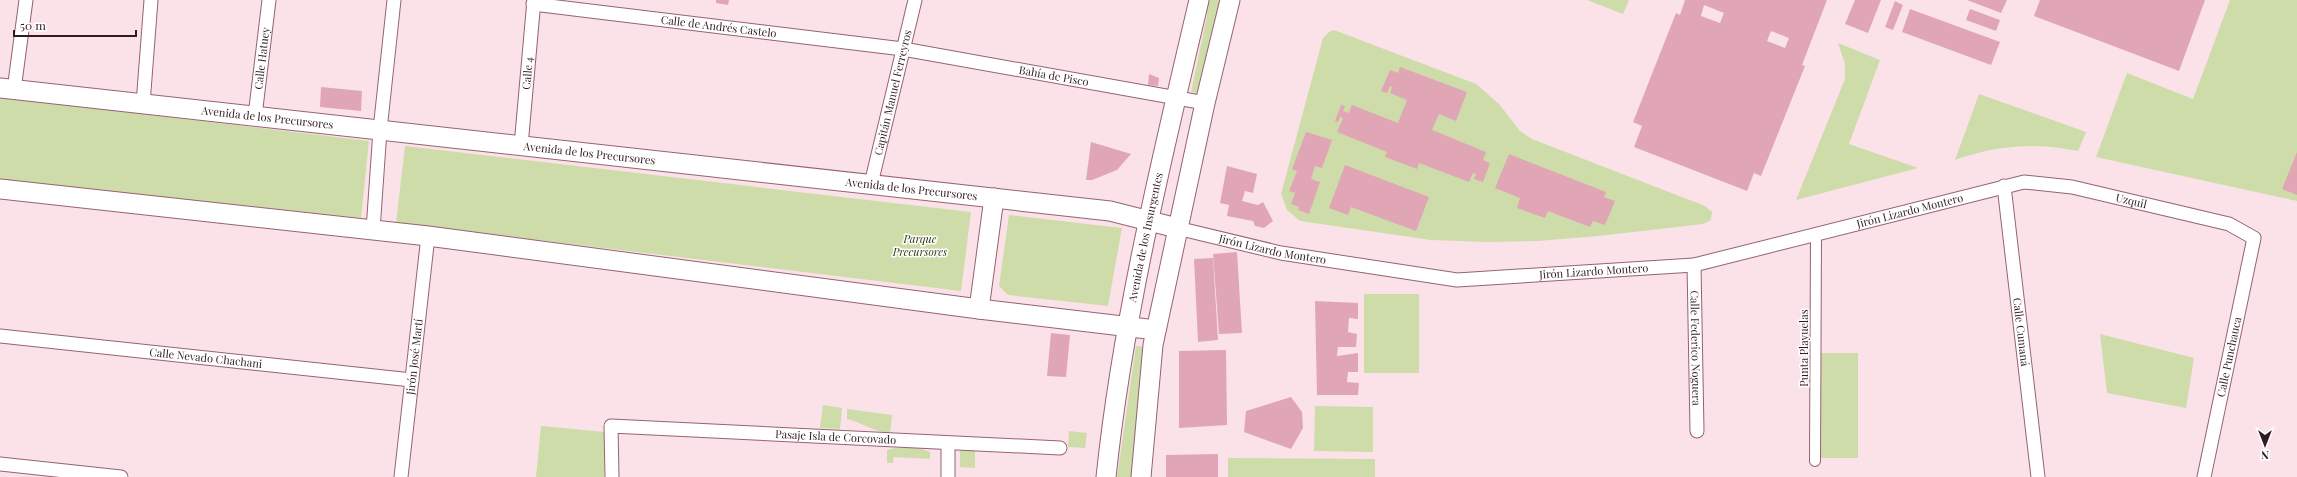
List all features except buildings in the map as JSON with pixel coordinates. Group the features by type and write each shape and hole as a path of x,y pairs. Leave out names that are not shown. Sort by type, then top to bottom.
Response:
{"main road":[{"name":"Avenida de los Insurgentes","path":"1106,477 1114,411 1147,220 1198,0"},
{"path":"1141,477 1156,330 1205,103 1230,0"},
{"name":"Avenida de los Precursores","path":"7,89 1110,211 1178,228"},
{"path":"0,189 428,236 979,309 1156,330"},
{"path":"979,309 994,198"}],"street":[{"path":"7,89 26,0"},
{"path":"143,104 151,0"},
{"name":"Calle Hatuey","path":"255,116 269,0"},
{"path":"373,230 380,130 394,0"},
{"name":"Capitán Manuel Ferreyros","path":"871,184 915,0"},
{"name":"Calle de Andrés Castelo","path":"534,2 903,48"},
{"name":"Calle 4","path":"521,146 534,2"},
{"name":"Bahía de Pisco","path":"903,48 1205,103"},
{"name":"Uzquil","path":"2004,186 2024,182 2072,187 2229,224 2254,238"},
{"name":"Jirón Lizardo Montero","path":"1178,228 1281,253 1448,280 1694,265 2004,186"},
{"name":"Calle Cumaná","path":"2004,186 2038,477"},
{"name":"Punta Playuelas","path":"1815,461 1816,235"},
{"name":"Jirón José Martí","path":"401,477 428,236"},
{"name":"Calle Punchauca","path":"2204,477 2254,238"},
{"name":"Calle Federico Noguera","path":"1694,265 1697,431"},
{"name":"Calle Nevado Chachani","path":"0,336 412,380"},
{"name":"Pasaje Isla de Corcovado","path":"612,477 611,426 777,433 948,444 1060,448"},
{"path":"948,444 948,477"},
{"path":"0,464 16,471 121,477"}],"green space":[{"path":"1207,0 1222,0 1200,94 1191,92 1207,16"},
{"path":"1587,0 1629,0 1623,14"},
{"path":"2230,0 2297,0 2297,201 2096,157 2127,73 2193,99"},
{"path":"1334,30 1476,84 1499,104 1520,131 1532,139 1705,206 1712,212 1711,220 1703,224 1598,236 1538,241 1486,242 1431,240 1300,221 1287,210 1281,194 1323,38 1329,32"},
{"path":"1838,43 1880,60 1849,144 1918,168 1796,200 1845,79 1845,64"},
{"path":"1979,94 2086,132 2078,151 2046,146 2016,146 1985,151 1955,160"},
{"path":"0,97 369,141 361,218 0,180"},
{"name":"Parque Precursores","path":"405,146 971,212 961,291 396,223"},
{"path":"1009,215 1122,228 1108,306 1008,295 999,286"},
{"path":"1364,294 1419,294 1419,373 1364,373"},
{"path":"2100,334 2194,358 2186,408 2107,393"},
{"path":"1136,346 1146,347 1132,477 1117,477"},
{"path":"1820,353 1858,353 1858,458 1819,458"},
{"path":"823,405 842,408 840,429 820,428"},
{"path":"1315,406 1373,407 1373,452 1314,451"},
{"path":"847,409 892,415 890,433 879,431 847,419"},
{"path":"541,426 605,432 604,477 536,477"},
{"path":"1069,431 1087,433 1085,448 1068,447"},
{"path":"895,448 919,448 930,452 930,459 894,457 893,463 887,463 887,450"},
{"path":"960,449 975,451 975,468 960,467"},
{"path":"1228,458 1375,459 1375,477 1228,477"}]}
